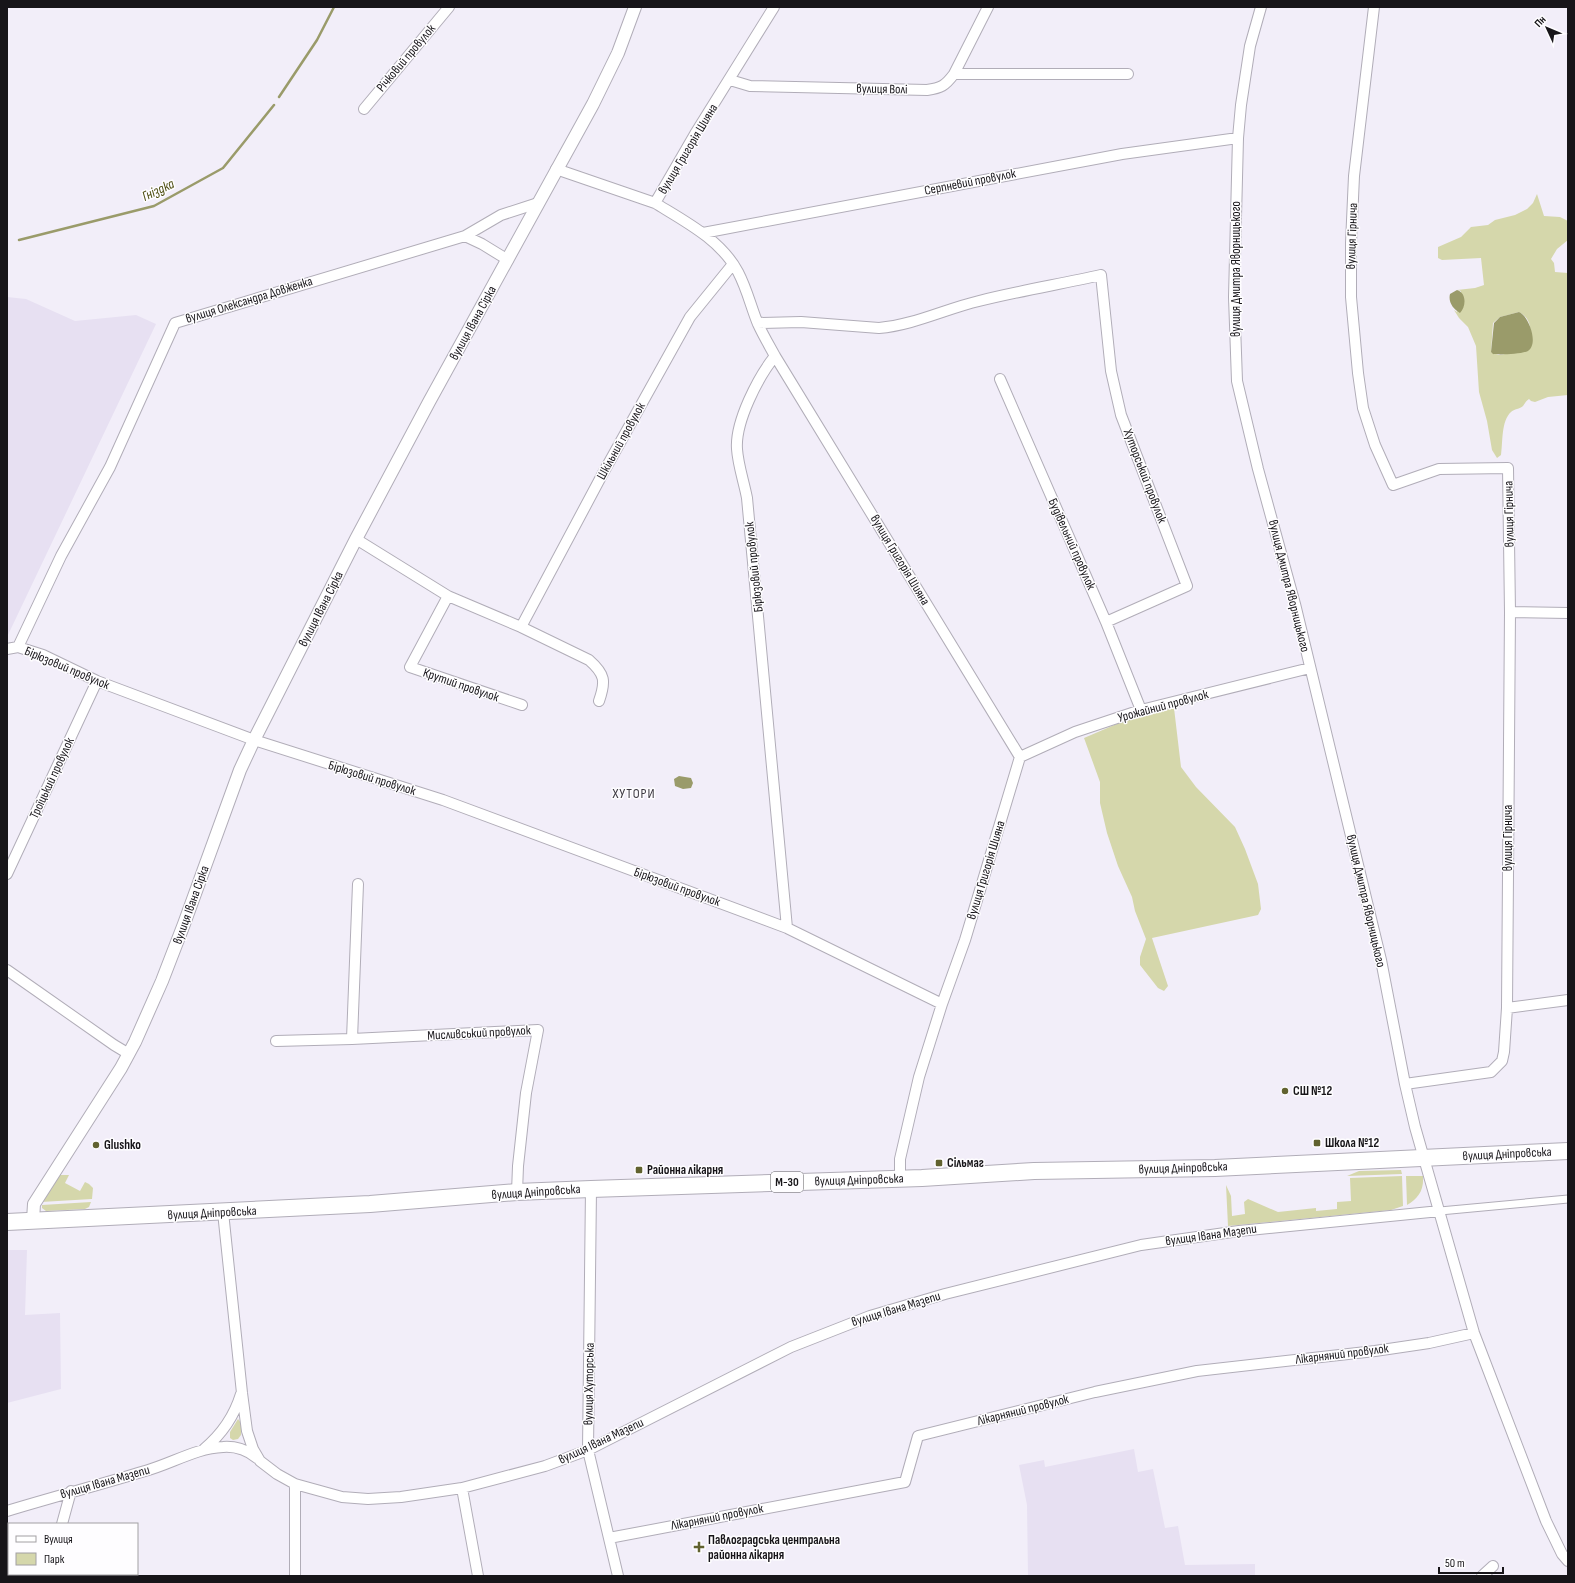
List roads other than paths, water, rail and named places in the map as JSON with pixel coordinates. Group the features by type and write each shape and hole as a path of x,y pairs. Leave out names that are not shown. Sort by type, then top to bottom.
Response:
{"highway":[{"name":"вулиця Дніпровська","path":"7,1222 223,1212 393,1202 517,1192 900,1179 1034,1171 1207,1168 1568,1151"}],"street":[{"name":"Річковий провулок","path":"364,110 449,7"},
{"name":"вулиця Івана Сірка","path":"33,1220 34,1204 129,1054 162,981 240,770 254,740 356,539 556,169 593,104 618,53 635,7"},
{"name":"вулиця Григорія Шияна","path":"774,7 695,134 655,203 703,232 733,264 744,283 758,324 775,356 1020,757 966,940 942,1004 916,1091 900,1159 900,1179"},
{"name":"вулиця Волі","path":"730,80 750,86 926,90 940,88 948,82 954,74 988,7"},
{"name":"вулиця Дмитра Яворницького","path":"1261,7 1250,46 1241,105 1238,138 1234,297 1237,380 1258,469 1295,604 1381,960 1405,1084 1415,1127 1474,1333 1546,1521 1562,1554 1568,1561"},
{"name":"вулиця Гірнича","path":"1374,7 1355,169 1350,243 1351,297 1358,373 1363,408 1375,445 1393,485 1439,469 1508,468 1510,612 1507,1008 1504,1052 1502,1061 1491,1072 1405,1084"},
{"path":"954,74 1128,74"},
{"name":"Серпневий провулок","path":"703,232 1108,156 1238,138"},
{"path":"556,169 655,203"},
{"name":"вулиця Олександра Довженка","path":"18,647 61,556 110,467 175,323 465,236 501,215 538,203"},
{"path":"465,236 482,244 508,260"},
{"name":"Шкільний провулок","path":"522,627 602,475 690,317 733,264"},
{"name":"Хуторський провулок","path":"758,324 801,322 879,328 891,327 919,320 977,301 1101,275 1111,370 1121,415 1187,586 1106,622"},
{"name":"Бірюзовий провулок","path":"18,647 43,655 97,681 254,740 443,800 787,928 747,498 737,450 737,435 741,419 764,370 775,356"},
{"name":"Будівельний провулок","path":"1000,379 1106,622 1141,710"},
{"path":"356,539 448,596 522,627 585,657 597,667 603,676 604,686 599,701"},
{"name":"Крутий провулок","path":"448,596 410,668 522,705"},
{"path":"1510,612 1568,612"},
{"path":"7,649 18,647"},
{"name":"Урожайний провулок","path":"1020,757 1075,732 1141,710 1310,668"},
{"name":"Троїцький провулок","path":"7,874 97,681"},
{"path":"352,1039 358,884"},
{"path":"787,928 942,1004"},
{"path":"7,970 129,1054"},
{"path":"1507,1008 1568,1000"},
{"name":"Мисливський провулок","path":"276,1041 538,1030 526,1093 518,1166 517,1192"},
{"name":"вулиця Хуторська","path":"592,1189 588,1450 618,1576"},
{"name":"вулиця Івана Мазепи","path":"7,1511 71,1491 146,1471 202,1450 223,1447 245,1450 277,1474 295,1484 342,1497 368,1499 402,1497 462,1488 545,1466 588,1450 791,1348 870,1316 920,1301 1141,1245 1239,1231 1568,1199"},
{"name":"вулиця Івана Мазепи","path":"223,1212 247,1431 250,1442 260,1461"},
{"name":"Лікарняний провулок","path":"609,1538 905,1482 918,1436 1087,1394 1197,1371 1421,1344 1474,1333"},
{"name":"вулиця Івана Мазепи","path":"202,1450 223,1431 232,1418 242,1393"},
{"path":"295,1484 295,1576"},
{"path":"462,1488 478,1576"},
{"path":"62,1523 71,1491"},
{"path":"1482,1576 1493,1566"}],"waterway":[{"name":"Гніздка","path":"279,97 317,40 334,7"},
{"name":"Гніздка","path":"19,240 154,206 223,168 274,105"}],"place":[{"name":"СШ №12","path":"1285,1091"},
{"name":"Школа №12","path":"1317,1143"},
{"name":"Glushko","path":"96,1145"},
{"name":"Сільмаг","path":"939,1163"},
{"name":"Районна лікарня","path":"639,1170"},
{"name":"Павлоградська центральна районна лікарня","path":"699,1547"}],"district":[{"name":"ХУТОРИ","path":"634,793"}]}
